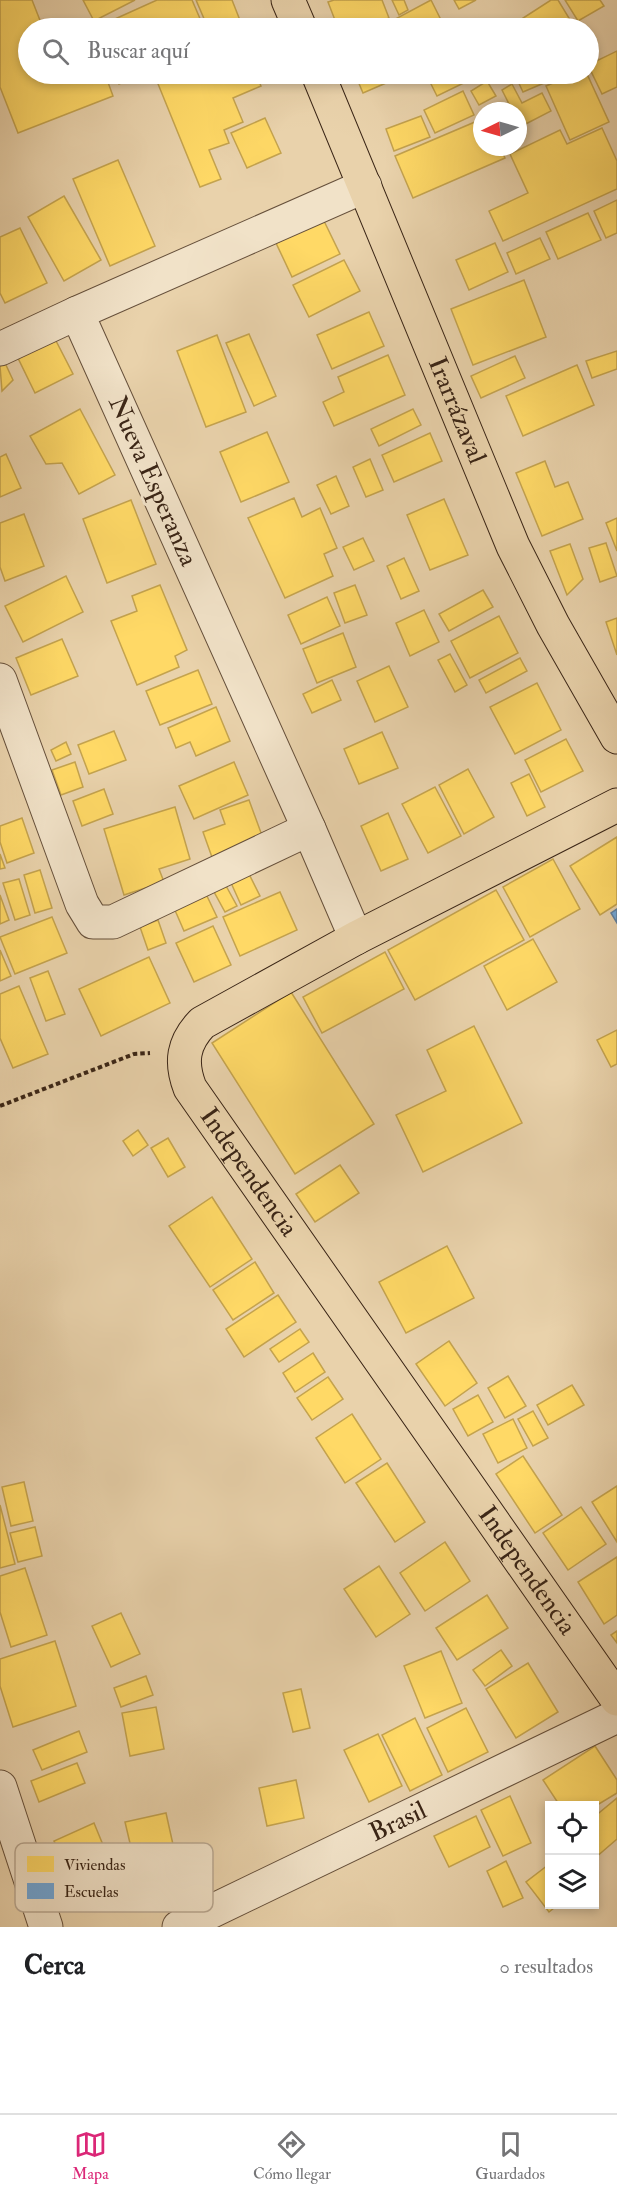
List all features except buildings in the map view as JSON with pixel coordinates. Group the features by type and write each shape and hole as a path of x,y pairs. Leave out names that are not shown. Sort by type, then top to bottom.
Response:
{"main road":[{"path":"288,0 296,18"},
{"name":"Irarrázaval","path":"322,84 513,546 553,625 617,737"},
{"path":"184,1052 188,1041 202,1023 356,938 617,806"},
{"name":"Independencia","path":"184,1052 183,1064 190,1088 617,1699"}],"street":[{"path":"0,349 365,186"},
{"name":"Nueva Esperanza","path":"77,313 356,938"},
{"path":"0,680 82,904 93,922 113,922 309,829"},
{"name":"Brasil","path":"213,1911 617,1716"},
{"path":"0,1787 18,1843"},
{"path":"41,1912 46,1927"},
{"name":"Brasil","path":"179,1927 210,1912"}],"path":[{"path":"0,1106 134,1054 184,1052"}]}
